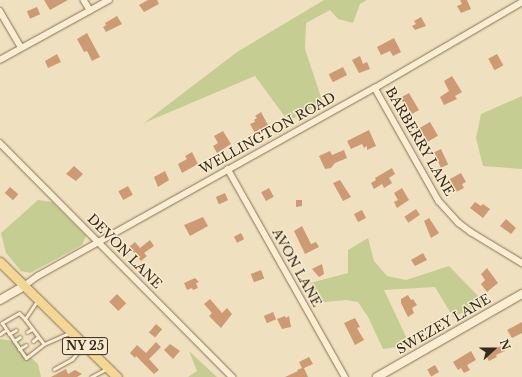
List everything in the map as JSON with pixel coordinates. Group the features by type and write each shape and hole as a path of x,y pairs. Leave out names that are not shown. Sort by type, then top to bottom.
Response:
{"main road":[{"name":"NY 25","path":"0,262 116,377"}],"street":[{"path":"84,0 90,10"},
{"path":"0,60 109,0"},
{"name":"WELLINGTON ROAD","path":"24,286 38,276 98,241 375,88 522,2"},
{"path":"0,11 22,47"},
{"name":"BARBERRY LANE","path":"375,88 439,201 459,223 471,232 522,263"},
{"name":"DEVON LANE","path":"0,143 232,377"},
{"name":"AVON LANE","path":"228,169 345,377"},
{"path":"0,300 24,286"},
{"name":"SWEZEY LANE","path":"377,377 522,294"}],"lane":[{"path":"22,325 26,321 38,300"},
{"path":"44,344 20,313 1,322 26,358 44,344 71,332"},
{"path":"27,332 32,329"},
{"path":"0,334 6,330"},
{"path":"9,334 16,330"},
{"path":"14,342 20,337"},
{"path":"33,341 38,337"},
{"path":"19,349 26,345"},
{"path":"54,369 72,359 84,345"},
{"path":"91,377 108,368"}],"green space":[{"path":"324,0 367,0 360,4 353,23 338,19 330,10 306,23 305,49 323,103 288,121 255,76 144,123 237,52"},
{"path":"522,96 522,169 483,166 476,138 481,114"},
{"path":"38,200 52,202 86,236 82,245 30,273 21,271 6,253 1,233"},
{"path":"368,238 374,261 387,276 406,280 449,266 485,303 453,317 435,287 384,290 410,345 383,349 368,317 358,302 346,300 316,303 310,283 348,273 348,250"},
{"path":"0,339 13,341 38,364 41,377 0,377"},
{"path":"189,351 217,377 188,377 197,371"}],"building":[{"path":"44,0 68,0 50,10"},
{"path":"148,0 157,0 159,4 144,12 139,5"},
{"path":"460,0 467,0 471,9 461,13 457,6 462,4"},
{"path":"37,7 40,14 30,19 27,11"},
{"path":"117,16 122,24 106,32 103,27 106,25 105,23"},
{"path":"421,17 426,26 415,30 412,26 416,24 414,21"},
{"path":"87,33 100,57 92,61 87,51 84,52 77,39"},
{"path":"394,38 401,52 393,56 390,51 381,55 377,47"},
{"path":"57,54 61,62 48,68 45,61"},
{"path":"497,54 503,65 495,70 488,59"},
{"path":"360,56 363,64 367,62 370,69 359,73 352,60"},
{"path":"343,67 347,75 333,82 329,74"},
{"path":"452,76 462,92 455,96 457,99 444,105 440,97 449,91 444,81"},
{"path":"409,93 419,110 412,114 400,98"},
{"path":"261,112 268,125 255,133 250,124 255,122 254,120 257,118 255,116"},
{"path":"430,122 438,136 428,142 420,128"},
{"path":"369,130 376,146 367,150 367,146 364,148 362,144 351,149 347,141"},
{"path":"223,131 231,144 217,153 213,146 218,143 214,136"},
{"path":"441,149 448,164 441,168 434,152"},
{"path":"344,150 347,158 335,163 331,168 325,169 319,156 330,151 332,155"},
{"path":"192,152 198,164 182,173 178,164 187,159 185,156"},
{"path":"74,166 83,174 76,181 66,174"},
{"path":"392,168 395,174 389,178 392,183 384,188 382,184 374,189 371,183 376,180 375,178"},
{"path":"165,171 169,180 158,187 154,177"},
{"path":"461,173 466,182 462,184 464,188 456,192 450,179"},
{"path":"340,180 351,197 343,201 333,183"},
{"path":"128,186 133,195 123,200 118,191"},
{"path":"10,187 18,194 13,200 5,193"},
{"path":"269,188 274,197 266,201 261,192"},
{"path":"402,188 409,200 397,208 394,202 398,200 394,193"},
{"path":"225,193 228,200 219,204 216,197"},
{"path":"296,200 302,200 302,206 296,207"},
{"path":"475,202 481,206 483,204 490,209 483,218 470,208"},
{"path":"416,209 420,215 408,223 404,217"},
{"path":"362,210 366,218 358,222 354,214"},
{"path":"203,217 208,226 190,236 184,225"},
{"path":"429,218 439,233 431,238 424,221"},
{"path":"506,219 516,228 511,234 500,226"},
{"path":"302,226 311,244 316,242 319,247 305,254 294,231"},
{"path":"241,233 244,239 237,243 234,237"},
{"path":"150,240 154,246 144,253 147,256 141,261 129,247 135,242 140,248"},
{"path":"423,253 427,260 415,266 411,260"},
{"path":"322,264 324,274 319,277 312,269"},
{"path":"487,268 498,283 487,292 481,284 485,280 481,274"},
{"path":"261,270 264,278 254,282 251,274"},
{"path":"195,278 199,282 196,283 198,288 187,290 184,283"},
{"path":"117,294 126,303 118,311 109,302"},
{"path":"408,295 417,305 412,308 414,313 408,317 401,303 401,299"},
{"path":"210,299 222,313 227,308 232,314 221,328 209,316 212,313 204,304"},
{"path":"273,312 276,319 267,323 264,316"},
{"path":"285,316 286,318 289,316 291,327 282,329 277,319"},
{"path":"355,318 360,327 357,328 364,340 355,345 344,323"},
{"path":"522,322 522,333 512,338 507,330"},
{"path":"156,324 162,329 155,338 149,332"},
{"path":"156,342 161,347 149,359 159,370 154,374 136,356 135,358 130,353 137,345 146,353"},
{"path":"170,344 180,351 173,359 164,350"},
{"path":"503,345 505,351 496,355 497,357 489,361 485,354"},
{"path":"471,351 476,360 467,365 470,370 464,373 461,368 458,370 453,362"},
{"path":"309,357 313,364 304,368 308,377 285,377 302,368 299,362"},
{"path":"435,365 439,372 431,376 427,370"},
{"path":"66,369 68,374 75,370 82,374 77,377 51,377"}]}
